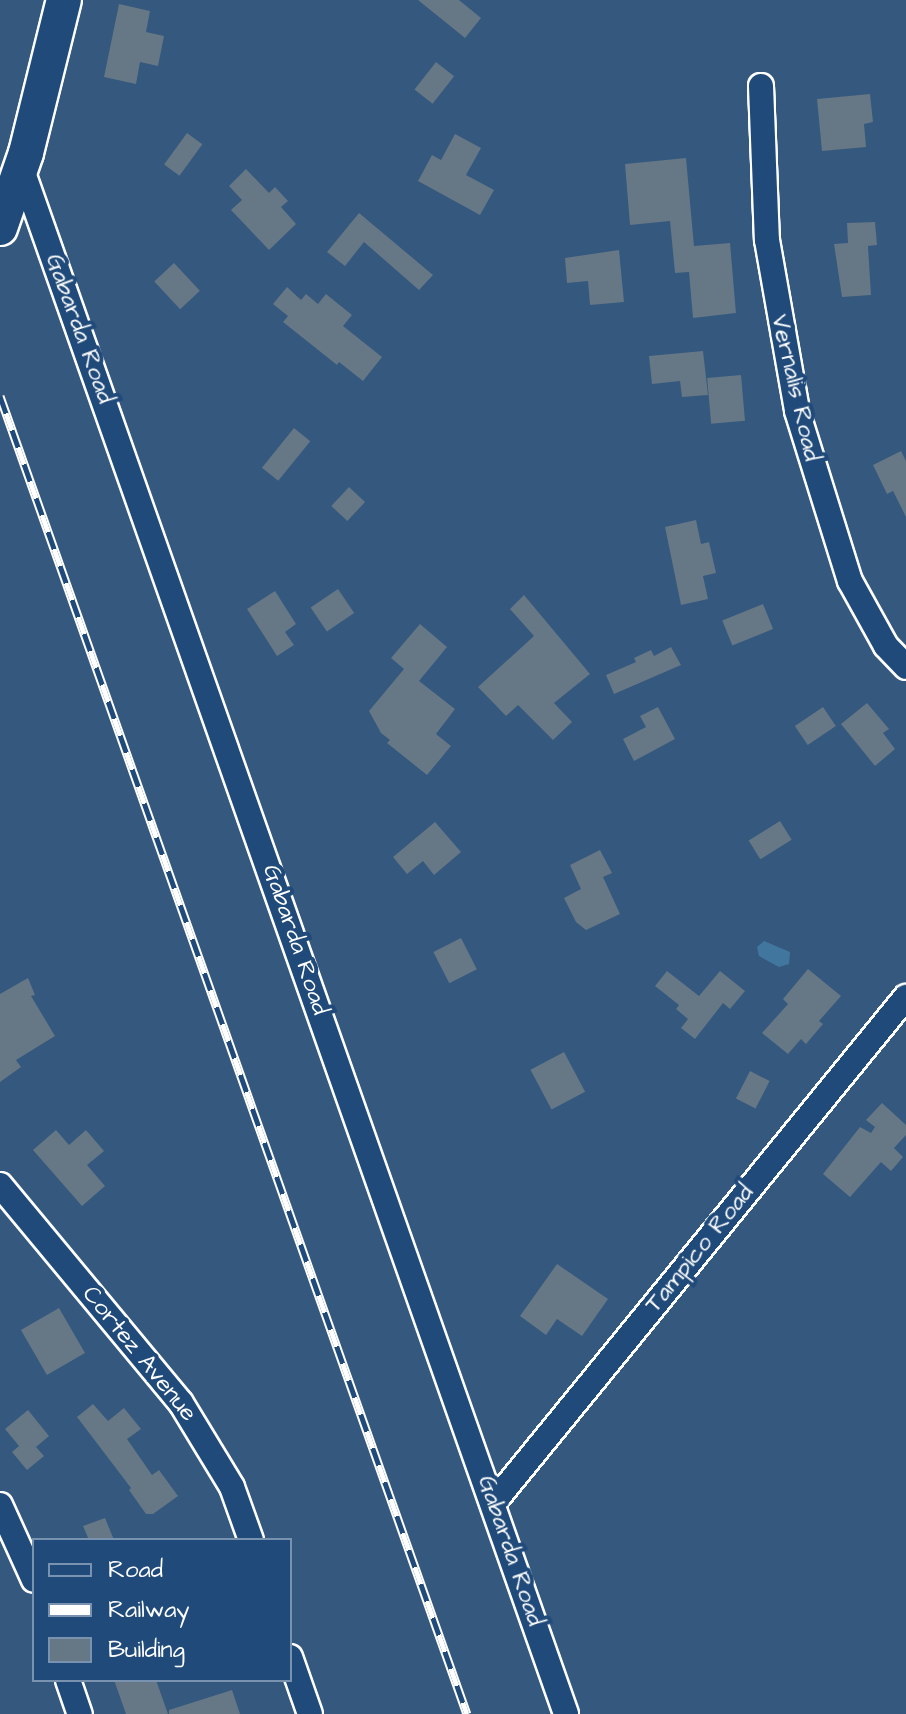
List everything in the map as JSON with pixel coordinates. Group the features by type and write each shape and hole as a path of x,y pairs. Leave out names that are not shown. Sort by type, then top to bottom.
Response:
{"street":[{"path":"0,228 21,167 64,0"},
{"name":"Vernalis Road","path":"761,86 767,240 797,411 850,581 886,646 906,667"},
{"name":"Gabarda Road","path":"21,167 494,1502 566,1714"},
{"name":"Tampico Road","path":"494,1502 906,997"},
{"name":"Cortez Avenue","path":"0,1185 181,1403 232,1487 250,1538"},
{"path":"0,1505 32,1576"},
{"path":"292,1663 310,1714"},
{"path":"69,1682 80,1714"}],"water":[{"path":"764,941 790,952 789,964 779,967 759,956 757,947"}],"building":[{"path":"418,0 459,0 481,18 465,38"},
{"path":"119,4 150,11 146,32 164,36 158,66 140,62 136,84 104,77"},
{"path":"436,62 454,76 433,104 414,90"},
{"path":"870,94 873,122 864,124 866,147 822,151 817,99"},
{"path":"187,133 202,144 179,176 164,165"},
{"path":"455,134 481,148 466,175 494,190 480,215 418,181 432,155 441,160"},
{"path":"686,158 694,246 730,243 736,313 693,318 689,272 675,273 670,221 630,225 625,164"},
{"path":"246,169 269,193 275,187 288,201 281,207 296,224 269,250 231,210 242,200 229,186"},
{"path":"359,213 433,275 419,290 364,242 345,266 327,252"},
{"path":"875,222 877,245 868,246 871,295 842,297 834,244 848,243 847,223"},
{"path":"619,250 624,302 590,305 588,281 567,283 565,258"},
{"path":"174,263 200,291 180,309 154,281"},
{"path":"287,287 301,300 306,294 318,304 326,294 352,315 343,326 382,357 363,381 339,362 337,365 283,322 288,316 273,304"},
{"path":"703,351 708,395 682,397 680,381 652,384 649,356"},
{"path":"741,375 745,421 711,424 707,378"},
{"path":"294,428 310,441 278,481 262,468"},
{"path":"901,451 906,461 906,517 893,491 887,494 873,465"},
{"path":"349,487 365,502 347,521 331,506"},
{"path":"696,520 701,544 709,542 716,573 703,576 708,599 681,605 665,527"},
{"path":"338,589 354,613 327,631 311,607"},
{"path":"275,591 296,624 285,632 294,645 277,656 247,609"},
{"path":"524,595 590,674 554,703 572,722 553,740 518,705 506,716 478,687 534,636 510,609"},
{"path":"763,604 773,629 732,646 722,620"},
{"path":"420,624 447,647 419,681 455,709 436,734 451,746 427,775 387,743 390,740 381,733 369,711 404,669 391,658"},
{"path":"671,647 681,665 614,694 606,675 636,662 634,658 651,650 654,656"},
{"path":"867,703 889,729 883,733 895,749 875,766 841,724"},
{"path":"658,707 675,739 634,761 623,739 646,727 640,716"},
{"path":"823,707 836,726 808,745 795,726"},
{"path":"780,821 792,840 760,859 749,841"},
{"path":"435,822 461,852 434,875 423,861 407,874 393,857"},
{"path":"600,850 612,873 603,877 620,914 586,930 576,922 564,898 581,889 570,865"},
{"path":"461,938 477,969 449,983 433,952"},
{"path":"808,969 841,996 819,1021 823,1024 806,1044 801,1039 788,1054 762,1033 788,1004 783,999"},
{"path":"667,971 699,996 720,971 745,991 730,1009 723,1003 695,1039 681,1028 688,1019 676,1009 679,1005 655,986"},
{"path":"28,978 35,995 31,996 55,1036 16,1060 21,1067 0,1082 0,994"},
{"path":"564,1052 585,1092 552,1110 530,1070"},
{"path":"750,1071 770,1081 756,1109 736,1099"},
{"path":"882,1103 906,1125 906,1135 894,1148 903,1157 891,1171 881,1162 850,1197 823,1174 860,1127 871,1133 875,1127 866,1120"},
{"path":"56,1130 69,1145 86,1130 104,1151 87,1165 105,1186 82,1206 33,1150"},
{"path":"557,1264 608,1299 582,1336 557,1319 546,1335 520,1316"},
{"path":"59,1308 85,1353 47,1375 21,1330"},
{"path":"93,1404 108,1421 124,1408 141,1429 127,1439 152,1475 159,1470 178,1496 153,1514 146,1514 129,1490 131,1488 77,1417"},
{"path":"28,1410 49,1436 36,1447 44,1456 27,1470 12,1452 19,1446 5,1429"},
{"path":"105,1518 113,1538 88,1538 83,1526"},
{"path":"115,1682 157,1682 168,1714 126,1714"},
{"path":"232,1690 240,1714 169,1714 169,1710"}],"railway":[{"path":"0,396 467,1714"}]}
